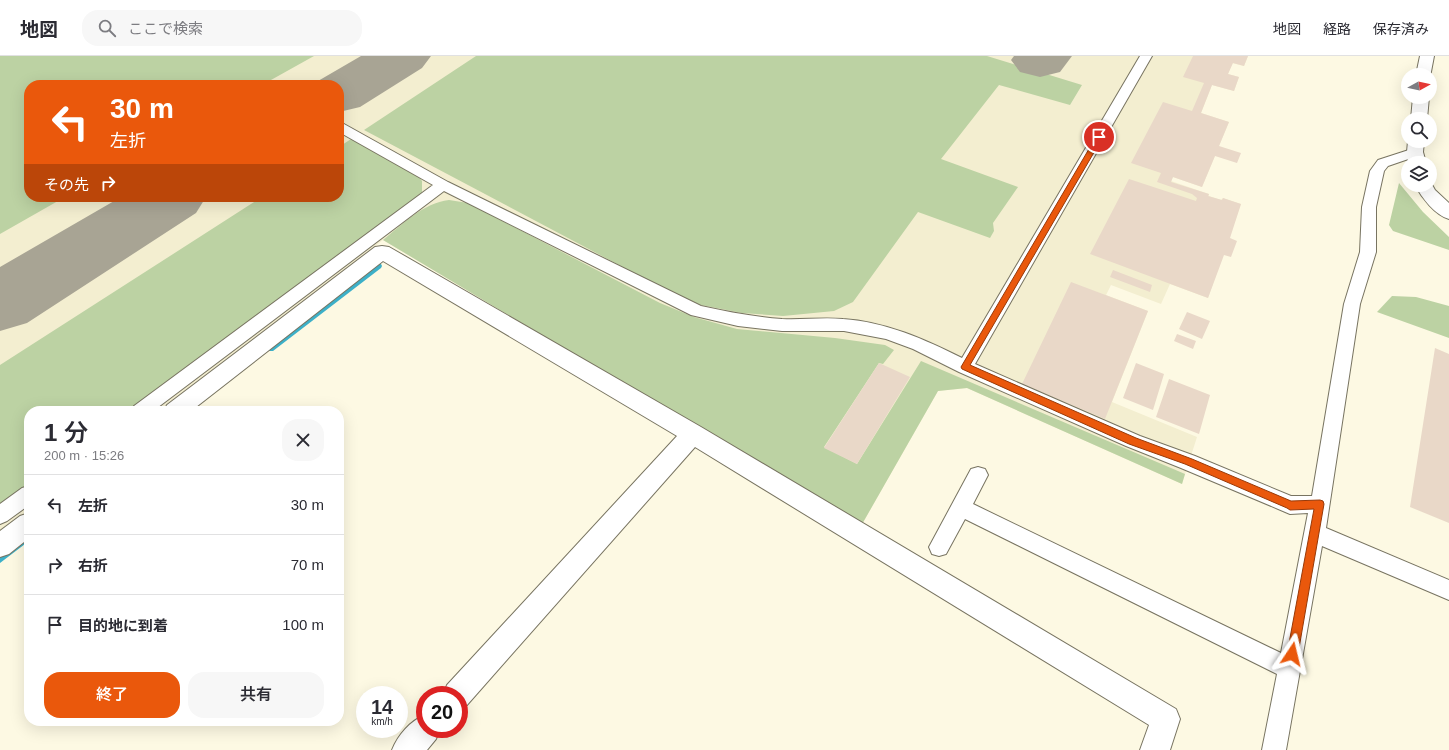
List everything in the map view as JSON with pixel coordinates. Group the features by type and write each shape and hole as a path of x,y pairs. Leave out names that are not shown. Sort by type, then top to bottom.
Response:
{"street":[{"path":"1425,68 1427,56"},
{"path":"1428,192 1449,213"},
{"path":"182,406 382,252 693,434 1166,719 1155,750"},
{"path":"464,686 693,434"},
{"path":"0,546 24,528"},
{"path":"407,750 418,738"}],"lane":[{"path":"965,367 1146,56"},
{"path":"344,130 443,185 697,311 738,320 782,325 844,325 888,333 919,344 965,367 1133,441 1188,462 1290,505 1320,504"},
{"path":"1274,750 1320,504 1352,304 1368,252 1369,207 1378,171 1383,163 1416,152"},
{"path":"147,406 443,185"},
{"path":"939,547 978,475"},
{"path":"0,515 24,498"},
{"path":"960,507 1290,669"},
{"path":"1314,533 1449,590"}],"shaded area":[{"path":"0,56 1248,56 1244,66 1232,63 1228,74 1239,77 1234,91 1212,85 1201,113 1229,122 1202,187 1173,177 1171,181 1209,194 1209,196 1221,200 1223,198 1241,204 1208,298 1170,284 1161,304 1111,285 1106,295 1148,311 1112,402 1197,437 1182,484 967,388 938,391 861,526 383,240 165,406 24,406 24,513 0,531"}],"green space":[{"path":"0,56 314,56 271,80 24,80 24,202 56,202 0,234"},
{"path":"476,56 987,56 1082,85 1070,105 999,85 941,159 1018,187 993,223 994,231 990,238 918,212 853,302 834,311 783,316 742,313 701,305 668,291 364,130"},
{"path":"351,139 419,177 422,181 422,193 417,199 137,406 24,406 24,489 0,507 0,365 254,202 344,202 344,144"},
{"path":"1399,183 1401,185 1401,192 1406,192 1423,212 1449,237 1449,250 1393,231 1389,225"},
{"path":"449,200 468,203 660,303 694,317 737,329 835,338 885,345 894,350 883,364 879,363 824,447 857,464 921,361 1185,474 1182,484 967,388 938,391 861,526 383,240 422,210 431,205"},
{"path":"1392,296 1416,297 1449,306 1449,338 1377,312"}],"building":[{"path":"1193,56 1248,56 1244,66 1233,63 1228,74 1239,77 1234,91 1212,85 1201,113 1229,122 1219,146 1241,153 1237,163 1215,156 1202,187 1173,177 1171,182 1209,194 1208,196 1222,200 1223,198 1241,204 1230,238 1237,241 1231,257 1224,255 1208,298 1090,254 1129,179 1196,201 1197,198 1192,194 1157,182 1161,173 1131,163 1163,102 1192,111 1204,83 1183,77"},
{"path":"1113,270 1152,285 1150,292 1110,277"},
{"path":"1071,282 1148,311 1105,419 1022,384"},
{"path":"1187,312 1210,321 1202,339 1179,329"},
{"path":"1177,334 1196,341 1193,349 1174,341"},
{"path":"1435,348 1449,354 1449,523 1410,507"},
{"path":"879,363 910,377 857,464 824,448"},
{"path":"1136,363 1164,374 1153,410 1123,398"},
{"path":"1169,379 1210,395 1199,434 1156,417"}],"waterway":[{"path":"270,349 378,266"},
{"path":"0,558 24,539"}],"taxiway":[{"path":"344,91 402,56"},
{"path":"1040,60 1043,56"},
{"path":"0,303 164,202"}],"route":[{"path":"1099,137 965,367 1133,441 1188,462 1290,505 1320,504 1292,654"}]}
